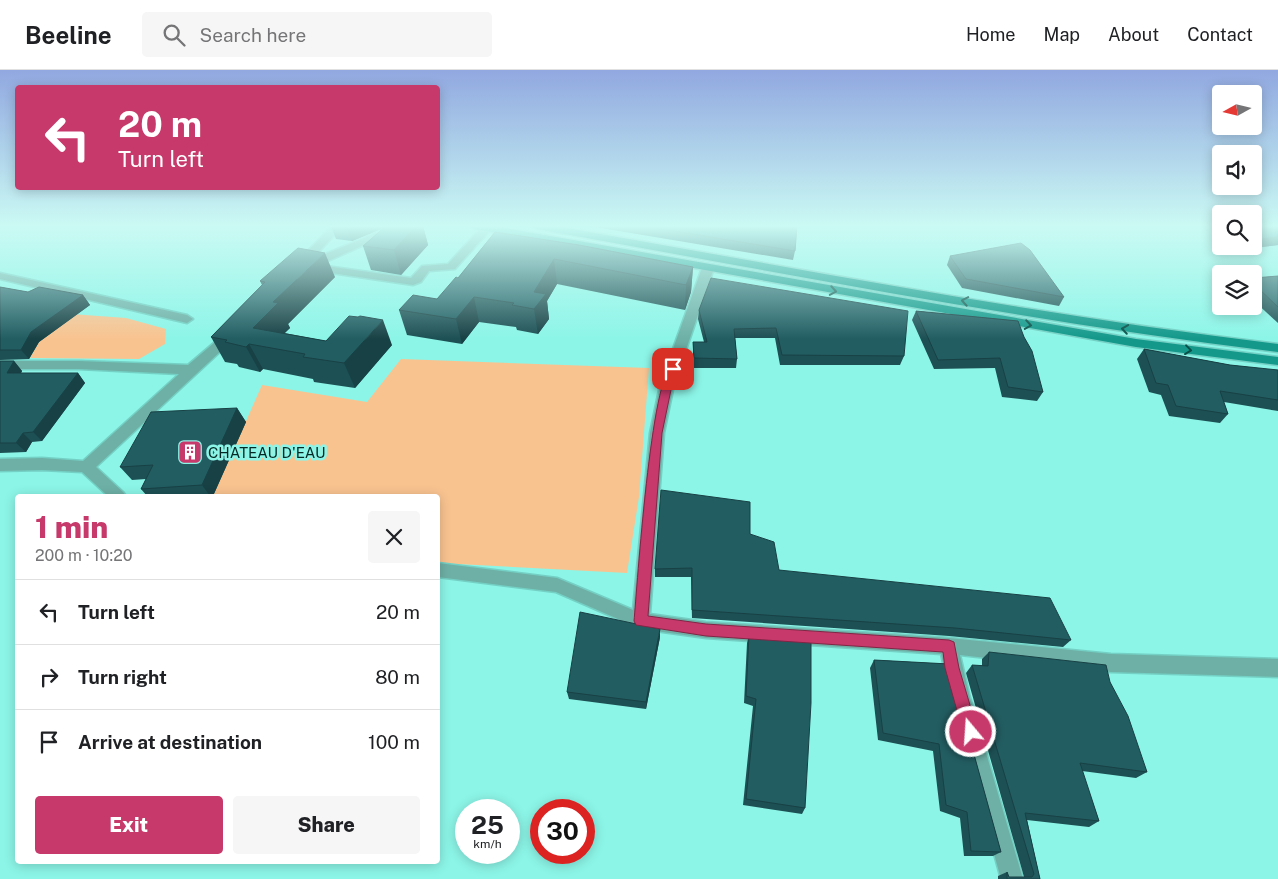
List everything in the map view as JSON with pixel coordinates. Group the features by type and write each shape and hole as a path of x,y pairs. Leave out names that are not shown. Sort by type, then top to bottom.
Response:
{"main road":[{"path":"684,264 1136,343 1278,361"},
{"path":"751,264 1058,318 1153,333 1278,348"}],"street":[{"path":"300,268 304,264"},
{"path":"300,268 310,264"},
{"path":"300,268 413,282 428,267 446,268 454,264"},
{"path":"641,621 657,433 667,385 708,268"},
{"path":"0,276 188,319"},
{"path":"86,467 241,325"},
{"path":"0,365 79,364 191,370"},
{"path":"0,464 86,467 116,494"},
{"path":"440,570 557,585 641,621 706,630 949,646 1111,663 1278,668"},
{"path":"949,646 954,677 1012,879"}],"shaded area":[{"path":"58,313 126,318 166,329 165,344 139,359 30,358 39,342 54,331"},
{"path":"401,359 649,368 639,497 627,573 440,563 440,494 214,494 262,385 367,402"}],"building":[{"path":"280,264 314,264 273,302 278,303 253,328 326,341 349,316 383,320 344,363 303,357 305,354 249,344 246,347 225,342 227,340 211,337 265,282 260,281"},
{"path":"469,264 551,264 534,292 546,294 534,309 512,305 514,303 474,297 456,319 399,310 413,295 437,299 456,277 458,278"},
{"path":"578,264 676,264 693,267 686,285"},
{"path":"955,264 1040,264 1064,297 966,279"},
{"path":"1278,276 1278,307 1262,292 1262,277"},
{"path":"711,278 908,311 904,356 782,355 776,328 734,329 737,359 694,358 693,342 707,342 699,310"},
{"path":"0,287 28,292 39,287 83,295 31,332 21,350 0,350"},
{"path":"916,311 1018,321 1032,351 1043,392 1008,387 1000,358 938,360"},
{"path":"1144,349 1230,365 1278,370 1278,400 1220,391 1228,414 1176,406 1168,385 1156,383"},
{"path":"0,361 14,361 7,373 78,373 33,432 23,433 16,443 0,443"},
{"name":"CHATEAU D'EAU","path":"237,408 202,485 141,489 153,465 120,467 151,412"},
{"path":"661,490 750,502 750,534 774,542 779,570 1050,598 1071,640 955,628 692,610 692,568 655,569"},
{"path":"580,612 660,629 646,702 567,692"},
{"path":"749,635 811,639 811,703 805,808 746,799 756,699 746,696"},
{"path":"989,652 1106,665 1110,682 1128,716 1147,772 1080,763 1099,821 1025,813 1040,879 1007,879 1007,872 1009,877 1032,877 1034,874 972,665 988,666"},
{"path":"874,660 949,664 1001,852 971,851 967,812 946,805 939,744 883,733"}],"place":[{"name":"CHATEAU D'EAU","path":"190,452"}],"route":[{"path":"673,369 667,385 657,433 641,621 706,630 949,646 952,668 971,732"}]}
